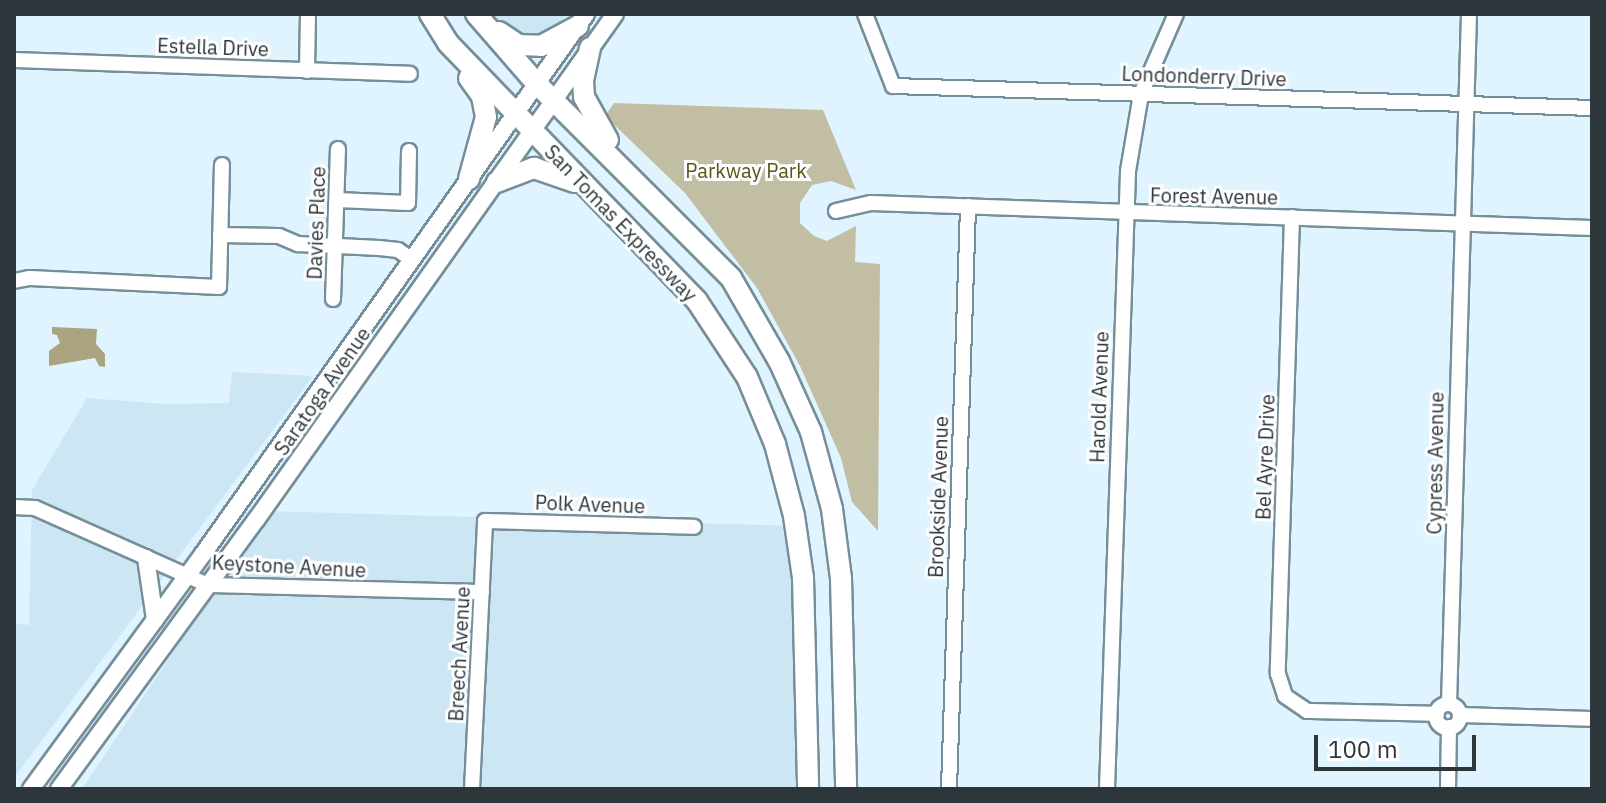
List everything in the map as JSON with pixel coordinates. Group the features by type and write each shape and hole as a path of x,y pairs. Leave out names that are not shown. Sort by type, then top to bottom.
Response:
{"highway":[{"name":"San Tomas Expressway","path":"430,14 448,43 697,301 747,377 775,444 794,516 803,578 808,789"},
{"name":"San Tomas Expressway","path":"478,17 536,83 613,156 731,278 779,361 811,432 832,509 841,578 846,789"},
{"path":"478,17 518,45 541,46 582,20"},
{"path":"448,43 486,106 485,129 469,179"},
{"path":"590,48 583,82 584,97 608,139 613,156"},
{"path":"497,182 527,168 544,169 582,186 603,203"},
{"path":"800,789 807,717"}],"main road":[{"name":"Saratoga Avenue","path":"59,789 615,14"},
{"name":"Saratoga Avenue","path":"31,789 187,576 582,20"},
{"path":"146,558 155,620"}],"street":[{"path":"307,71 308,14"},
{"name":"Londonderry Drive","path":"865,14 893,86 1592,108"},
{"name":"Harold Avenue","path":"1107,789 1124,214 1130,150 1141,94 1176,14"},
{"name":"Cypress Avenue","path":"1455,709 1461,223 1469,14"},
{"name":"Estella Drive","path":"14,60 410,74"},
{"name":"Davies Place","path":"333,299 338,149"},
{"path":"337,200 408,203 409,151"},
{"path":"14,281 30,278 219,287 222,165"},
{"name":"Forest Avenue","path":"836,211 871,203 1592,228"},
{"name":"Brookside Avenue","path":"949,789 968,206"},
{"name":"Bel Ayre Drive","path":"1292,217 1278,674 1285,696 1307,711 1437,714"},
{"path":"220,235 279,236 298,244 398,250 411,259"},
{"name":"Keystone Avenue","path":"14,507 35,508 208,585 482,592"},
{"name":"Polk Avenue","path":"485,521 694,527"},
{"name":"Breech Avenue","path":"472,789 485,521"},
{"path":"1455,709 1456,725 1441,725 1437,714 1439,708 1455,709 1592,719"},
{"path":"1448,789 1449,727"}],"shaded area":[{"path":"487,14 568,14 542,38 518,36"},
{"path":"52,327 97,329 96,344 105,354 105,367 99,366 95,358 49,366 49,351 60,343 57,335 52,334"},
{"path":"232,372 313,376 14,778 14,623 29,625 32,490 87,398 165,404 229,403"},
{"path":"267,511 797,526 804,789 82,789"}],"green space":[{"name":"Parkway Park","path":"614,103 823,110 856,190 831,181 812,185 800,203 800,223 814,236 827,241 856,226 855,262 880,264 878,531 852,502 841,458 800,366 757,288 685,193 605,116"}]}
